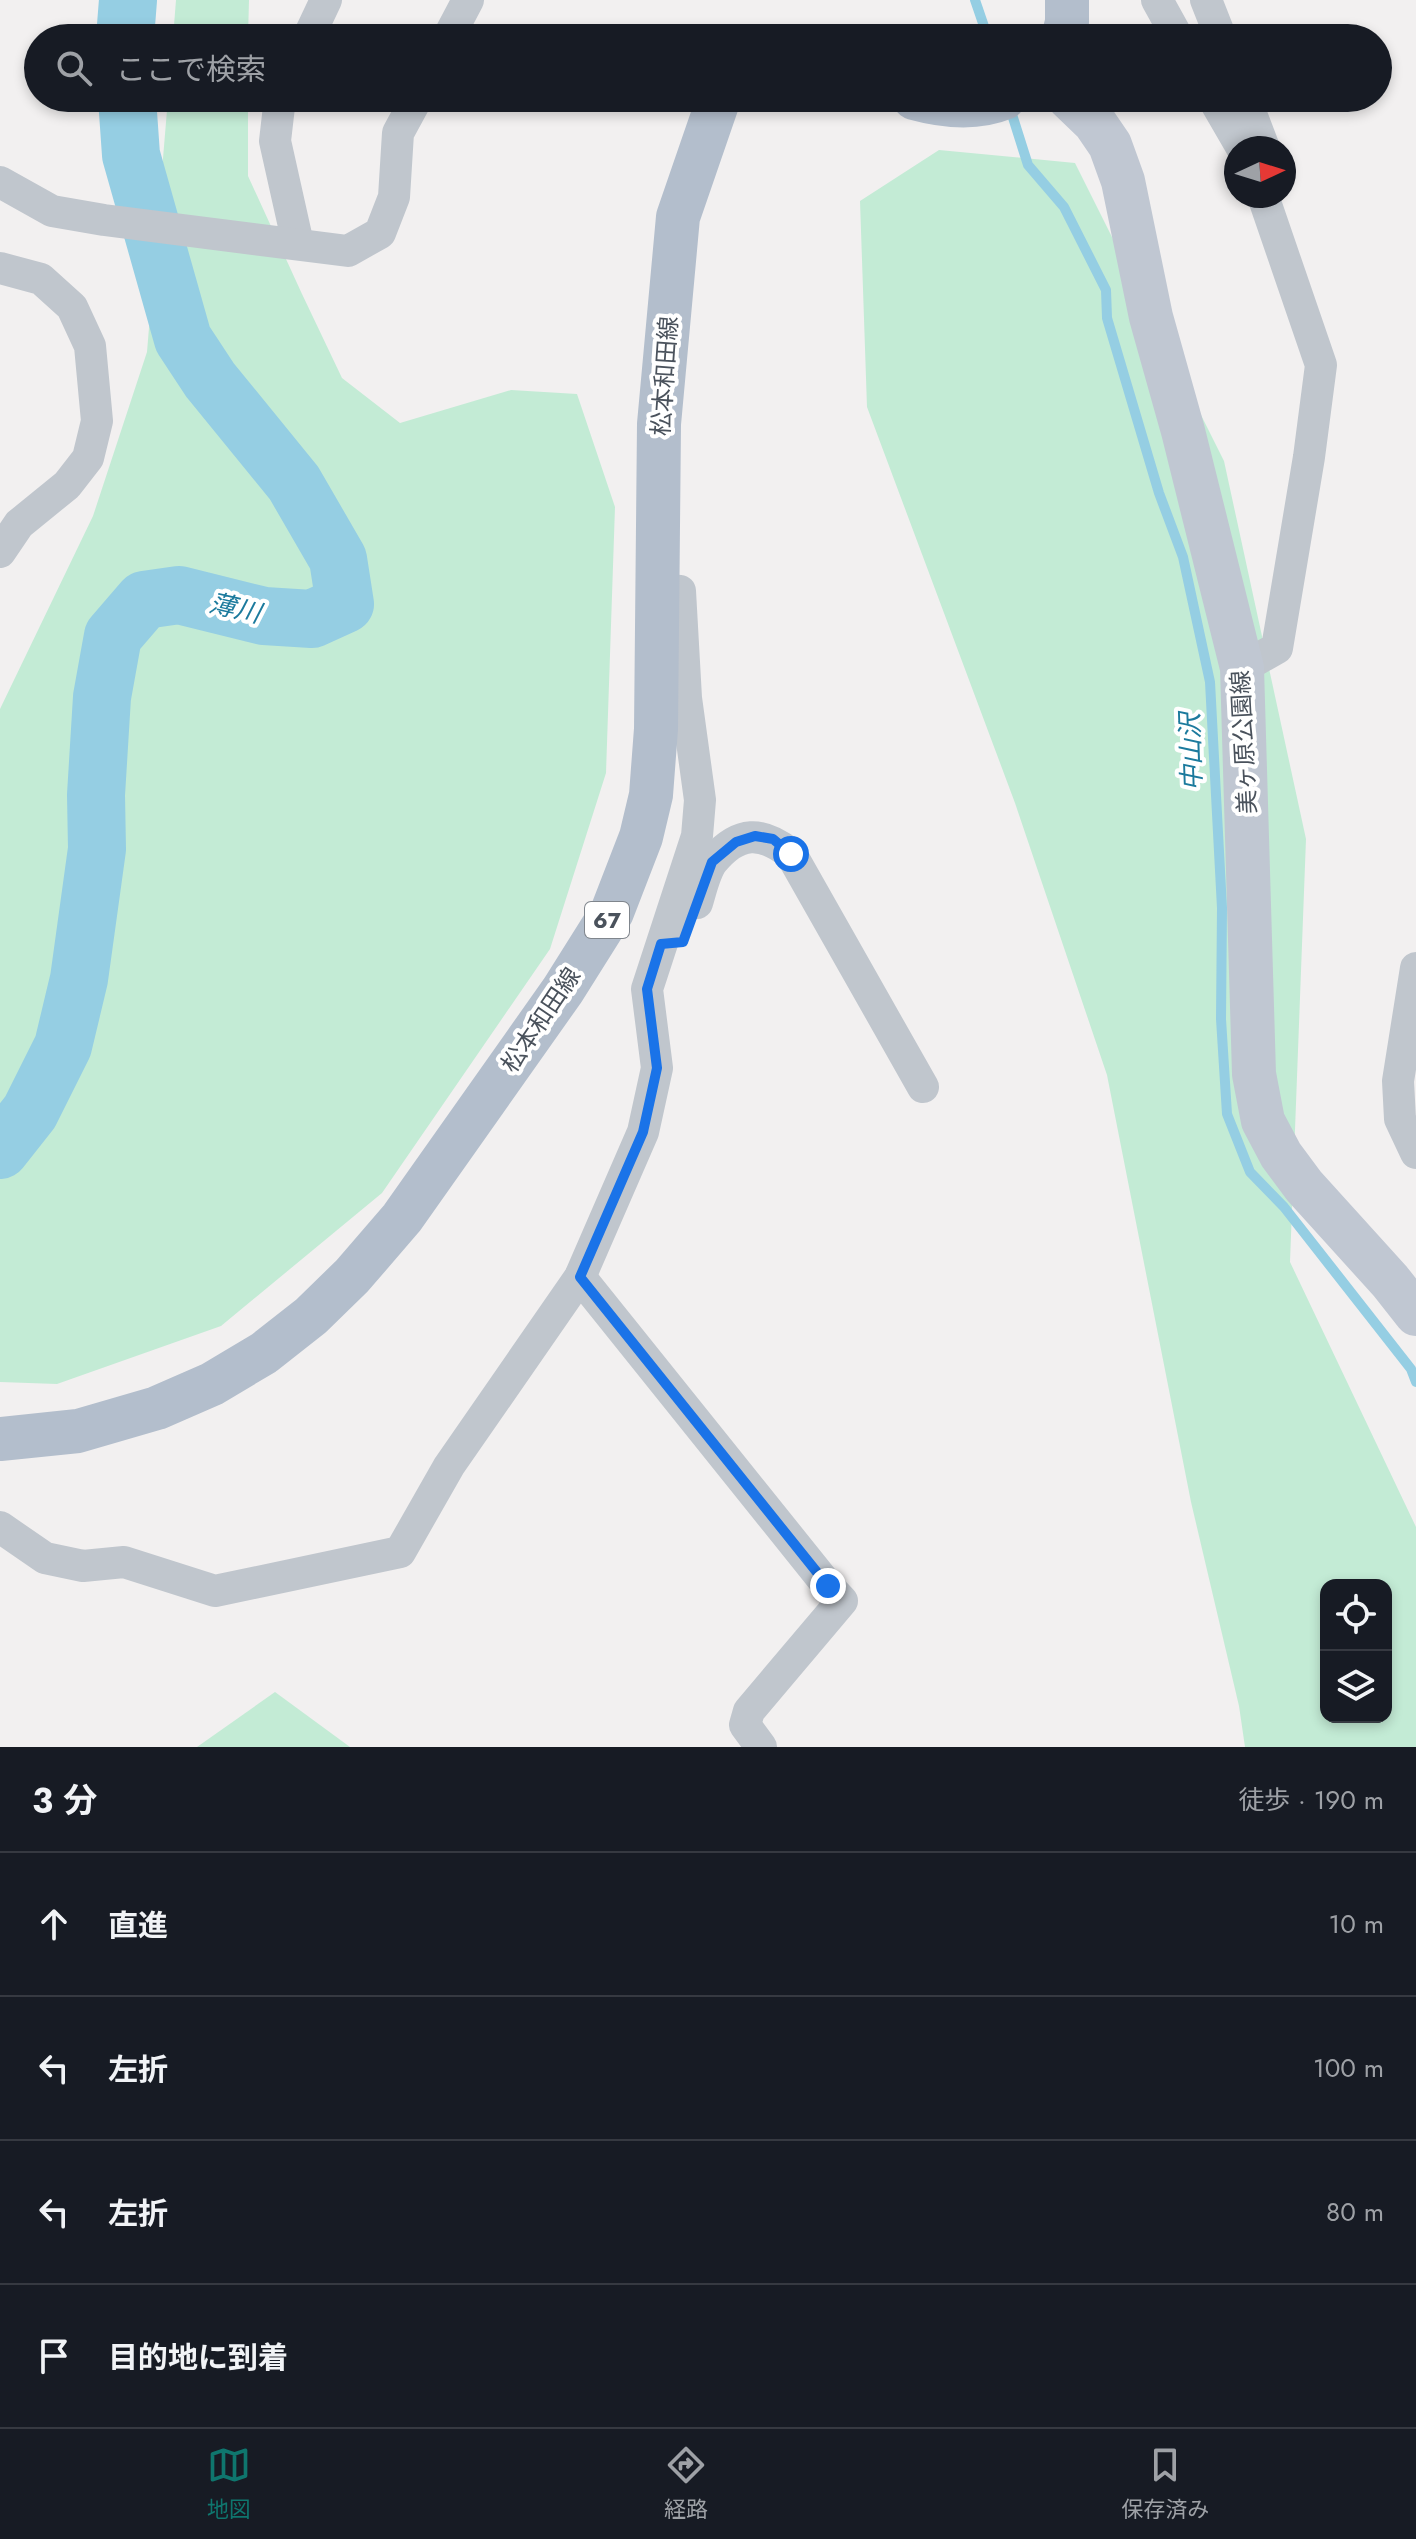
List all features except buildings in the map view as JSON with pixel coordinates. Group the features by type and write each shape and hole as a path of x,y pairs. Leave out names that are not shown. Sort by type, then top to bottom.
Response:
{"main road":[{"path":"1066,24 1067,0"},
{"name":"松本和田線","path":"0,1439 78,1431 157,1408 212,1384 264,1353 311,1316 352,1276 402,1218 563,990 612,912 641,837 651,795 656,729 659,424 678,217 714,112"},
{"name":"美ヶ原公園線","path":"1084,112 1110,145 1123,181 1151,317 1242,668 1254,1074 1263,1121 1281,1155 1304,1186 1416,1314"}],"street":[{"path":"315,24 326,0"},
{"path":"455,24 468,0"},
{"path":"1157,0 1170,24"},
{"path":"1206,0 1215,24"},
{"path":"278,112 275,141 298,244"},
{"path":"0,182 52,211 348,251 380,233 394,197 398,133 409,112"},
{"path":"1221,112 1235,136"},
{"path":"1250,112 1259,136"},
{"path":"1242,668 1277,648 1321,365 1267,208"},
{"path":"0,268 41,279 72,307 90,346 97,421 88,458 67,485 19,524 0,552"},
{"path":"0,1527 45,1558 83,1566 124,1562 215,1591 400,1552 449,1466 580,1277 643,1132 657,1068 647,989 697,836 700,800 686,698 680,591 656,589"},
{"path":"661,944 683,942 712,862 736,842 755,836 773,839 791,854 923,1087"},
{"path":"1416,968 1398,1081 1400,1119 1416,1153"},
{"path":"580,1277 842,1601 749,1711 745,1725 761,1747"}],"green space":[{"path":"176,0 249,0 248,24 174,24"},
{"path":"167,112 248,112 248,176 342,378 400,423 511,390 577,394 615,507 606,773 550,949 382,1193 221,1326 57,1384 0,1382 0,709 93,516 147,352"},
{"path":"939,150 1075,163 1224,461 1306,839 1290,1262 1416,1527 1416,1747 1245,1747 1239,1706 1191,1502 1107,1075 1015,803 867,407 860,201"},
{"path":"275,1692 350,1747 197,1747"}],"waterway":[{"name":"薄川","path":"126,24 128,0"},
{"name":"中山沢","path":"975,0 983,24"},
{"name":"薄川","path":"0,1150 30,1112 63,1046 79,979 97,849 96,795 102,697 113,636 144,600 179,595 264,616 312,619 345,604 338,559 294,483 210,380 183,339 131,155 128,112"},
{"name":"中山沢","path":"1011,112 1028,165 1064,207 1106,290 1107,318 1159,493 1183,557 1210,682 1222,908 1221,1019 1227,1114 1250,1172 1284,1207 1411,1369 1416,1382"}],"route":[{"path":"791,854 773,839 755,836 736,842 712,862 683,942 661,944 647,989 657,1068 643,1132 580,1277 828,1586"}]}
